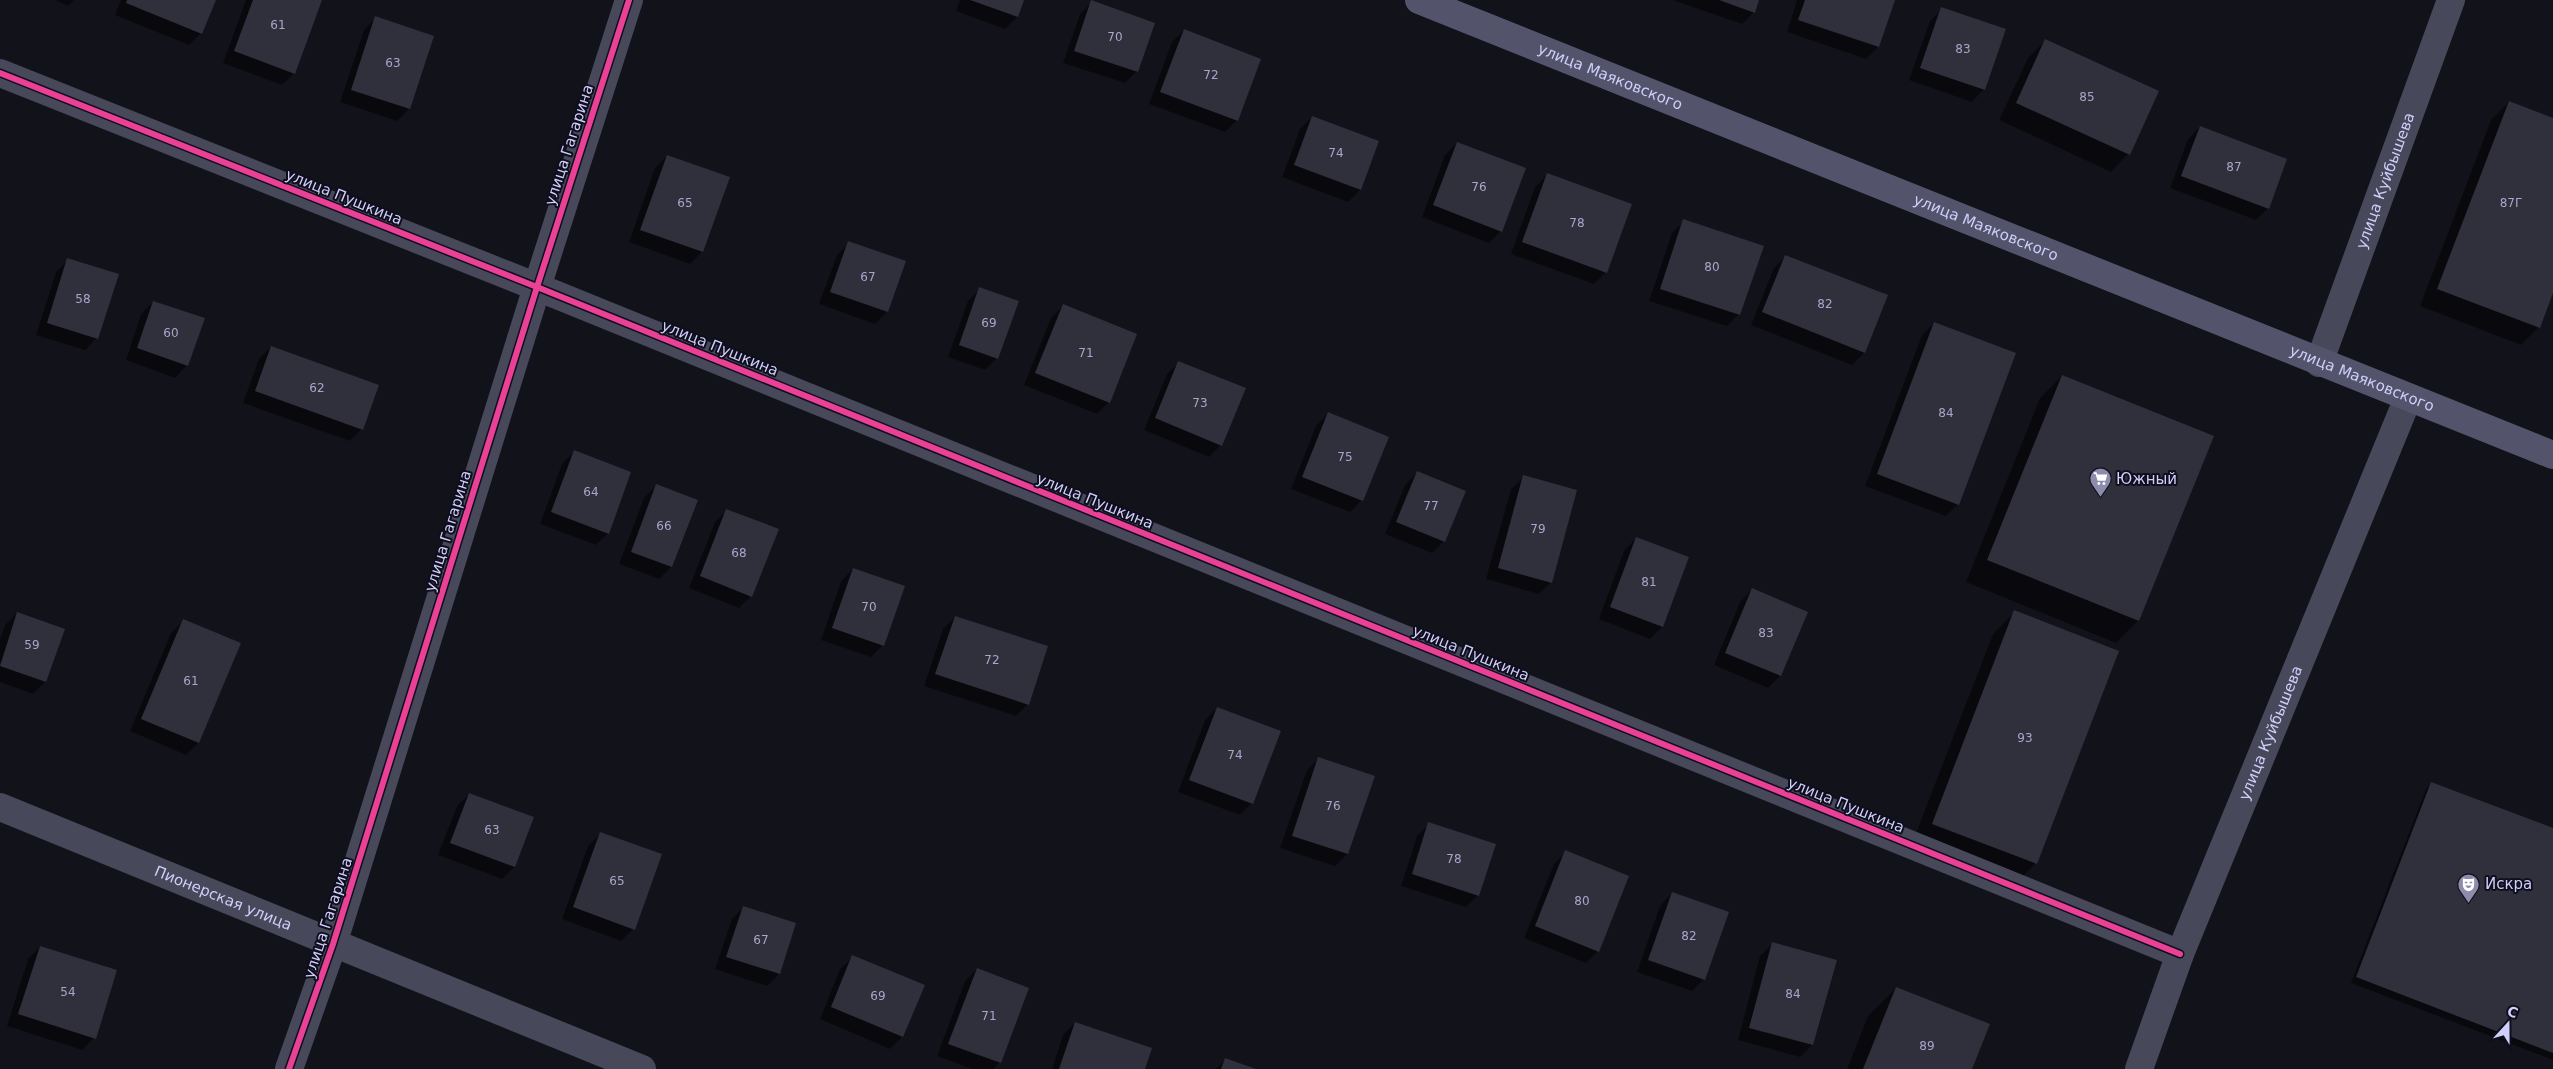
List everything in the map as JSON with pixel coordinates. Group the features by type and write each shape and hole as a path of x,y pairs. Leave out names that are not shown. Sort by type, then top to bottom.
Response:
{"main road":[{"name":"улица Маяковского","path":"1419,0 2553,456"}],"street":[{"name":"улица Гагарина","path":"289,1069 333,944 537,288 629,0"},
{"name":"улица Куйбышева","path":"2319,363 2451,0"},
{"name":"улица Пушкина","path":"0,73 537,288 2180,954"},
{"name":"улица Куйбышева","path":"2139,1069 2180,954 2408,398"},
{"name":"Пионерская улица","path":"0,807 642,1069"}],"building":[{"path":"127,0 216,0 202,34 126,3"},
{"path":"253,0 322,0 295,74 234,51"},
{"path":"970,0 1024,0 1018,17"},
{"path":"1091,0 1155,23 1138,72 1074,51"},
{"path":"1719,0 1759,0 1755,13"},
{"path":"1805,0 1895,0 1879,47 1798,20"},
{"path":"1941,7 2006,29 1985,90 1920,68"},
{"path":"375,16 434,36 410,109 351,90"},
{"path":"1184,29 1261,59 1238,121 1160,92"},
{"path":"2045,39 2159,91 2130,155 2016,103"},
{"path":"2509,101 2553,118 2553,293 2540,328 2437,289"},
{"path":"1312,116 1379,141 1361,190 1294,165"},
{"path":"2200,126 2287,159 2269,209 2181,176"},
{"path":"1457,142 1526,168 1502,232 1433,205"},
{"path":"667,155 730,177 703,252 640,230"},
{"path":"1547,173 1632,204 1607,273 1522,242"},
{"path":"1683,219 1764,246 1740,315 1660,289"},
{"path":"848,241 906,261 888,312 830,292"},
{"path":"1785,255 1888,295 1865,353 1762,312"},
{"path":"67,258 119,274 98,339 47,323"},
{"path":"979,287 1019,301 998,359 959,345"},
{"path":"153,301 205,318 188,366 137,348"},
{"path":"1063,304 1137,334 1110,403 1035,373"},
{"path":"1934,322 2016,353 1959,505 1877,474"},
{"path":"271,346 379,385 363,430 255,391"},
{"path":"1178,361 1246,388 1222,446 1155,418"},
{"name":"Южный","path":"2062,375 2214,436 2139,621 1987,560"},
{"path":"1328,412 1389,437 1363,501 1302,477"},
{"path":"574,450 631,472 609,534 551,512"},
{"path":"1417,471 1466,491 1445,542 1396,522"},
{"path":"1523,475 1577,490 1552,583 1498,568"},
{"path":"656,484 698,500 672,567 631,552"},
{"path":"726,509 779,529 752,597 700,576"},
{"path":"1636,537 1689,557 1663,627 1610,607"},
{"path":"853,568 905,586 884,646 832,628"},
{"path":"1752,588 1808,612 1781,676 1725,653"},
{"path":"2014,610 2119,651 2037,864 1932,824"},
{"path":"17,612 65,629 46,682 0,666"},
{"path":"955,616 1048,646 1029,705 935,674"},
{"path":"183,619 241,643 199,743 141,719"},
{"path":"1217,707 1281,731 1253,804 1189,780"},
{"path":"1318,757 1375,776 1348,854 1292,836"},
{"name":"Искра","path":"2431,782 2553,828 2553,1053 2356,977"},
{"path":"469,793 534,817 515,867 450,843"},
{"path":"1428,822 1496,844 1479,896 1412,874"},
{"path":"600,832 662,854 635,930 573,907"},
{"path":"1565,850 1629,876 1599,952 1535,926"},
{"path":"1672,892 1729,912 1705,980 1648,960"},
{"path":"743,906 796,923 780,974 726,957"},
{"path":"1772,942 1837,960 1813,1045 1749,1028"},
{"path":"40,946 117,970 96,1039 18,1014"},
{"path":"852,955 925,985 903,1037 831,1007"},
{"path":"977,968 1029,988 1001,1063 948,1044"},
{"path":"1896,987 1990,1024 1972,1069 1863,1069"},
{"path":"1075,1022 1152,1048 1145,1069 1059,1069"},
{"path":"1225,1058 1256,1069 1221,1069"}],"cycle path":[{"path":"289,1069 333,944 537,287 629,0"},
{"path":"0,73 537,287 2180,954"}],"place":[{"name":"Южный","path":"2100,498"},
{"name":"Искра","path":"2469,903"}]}
